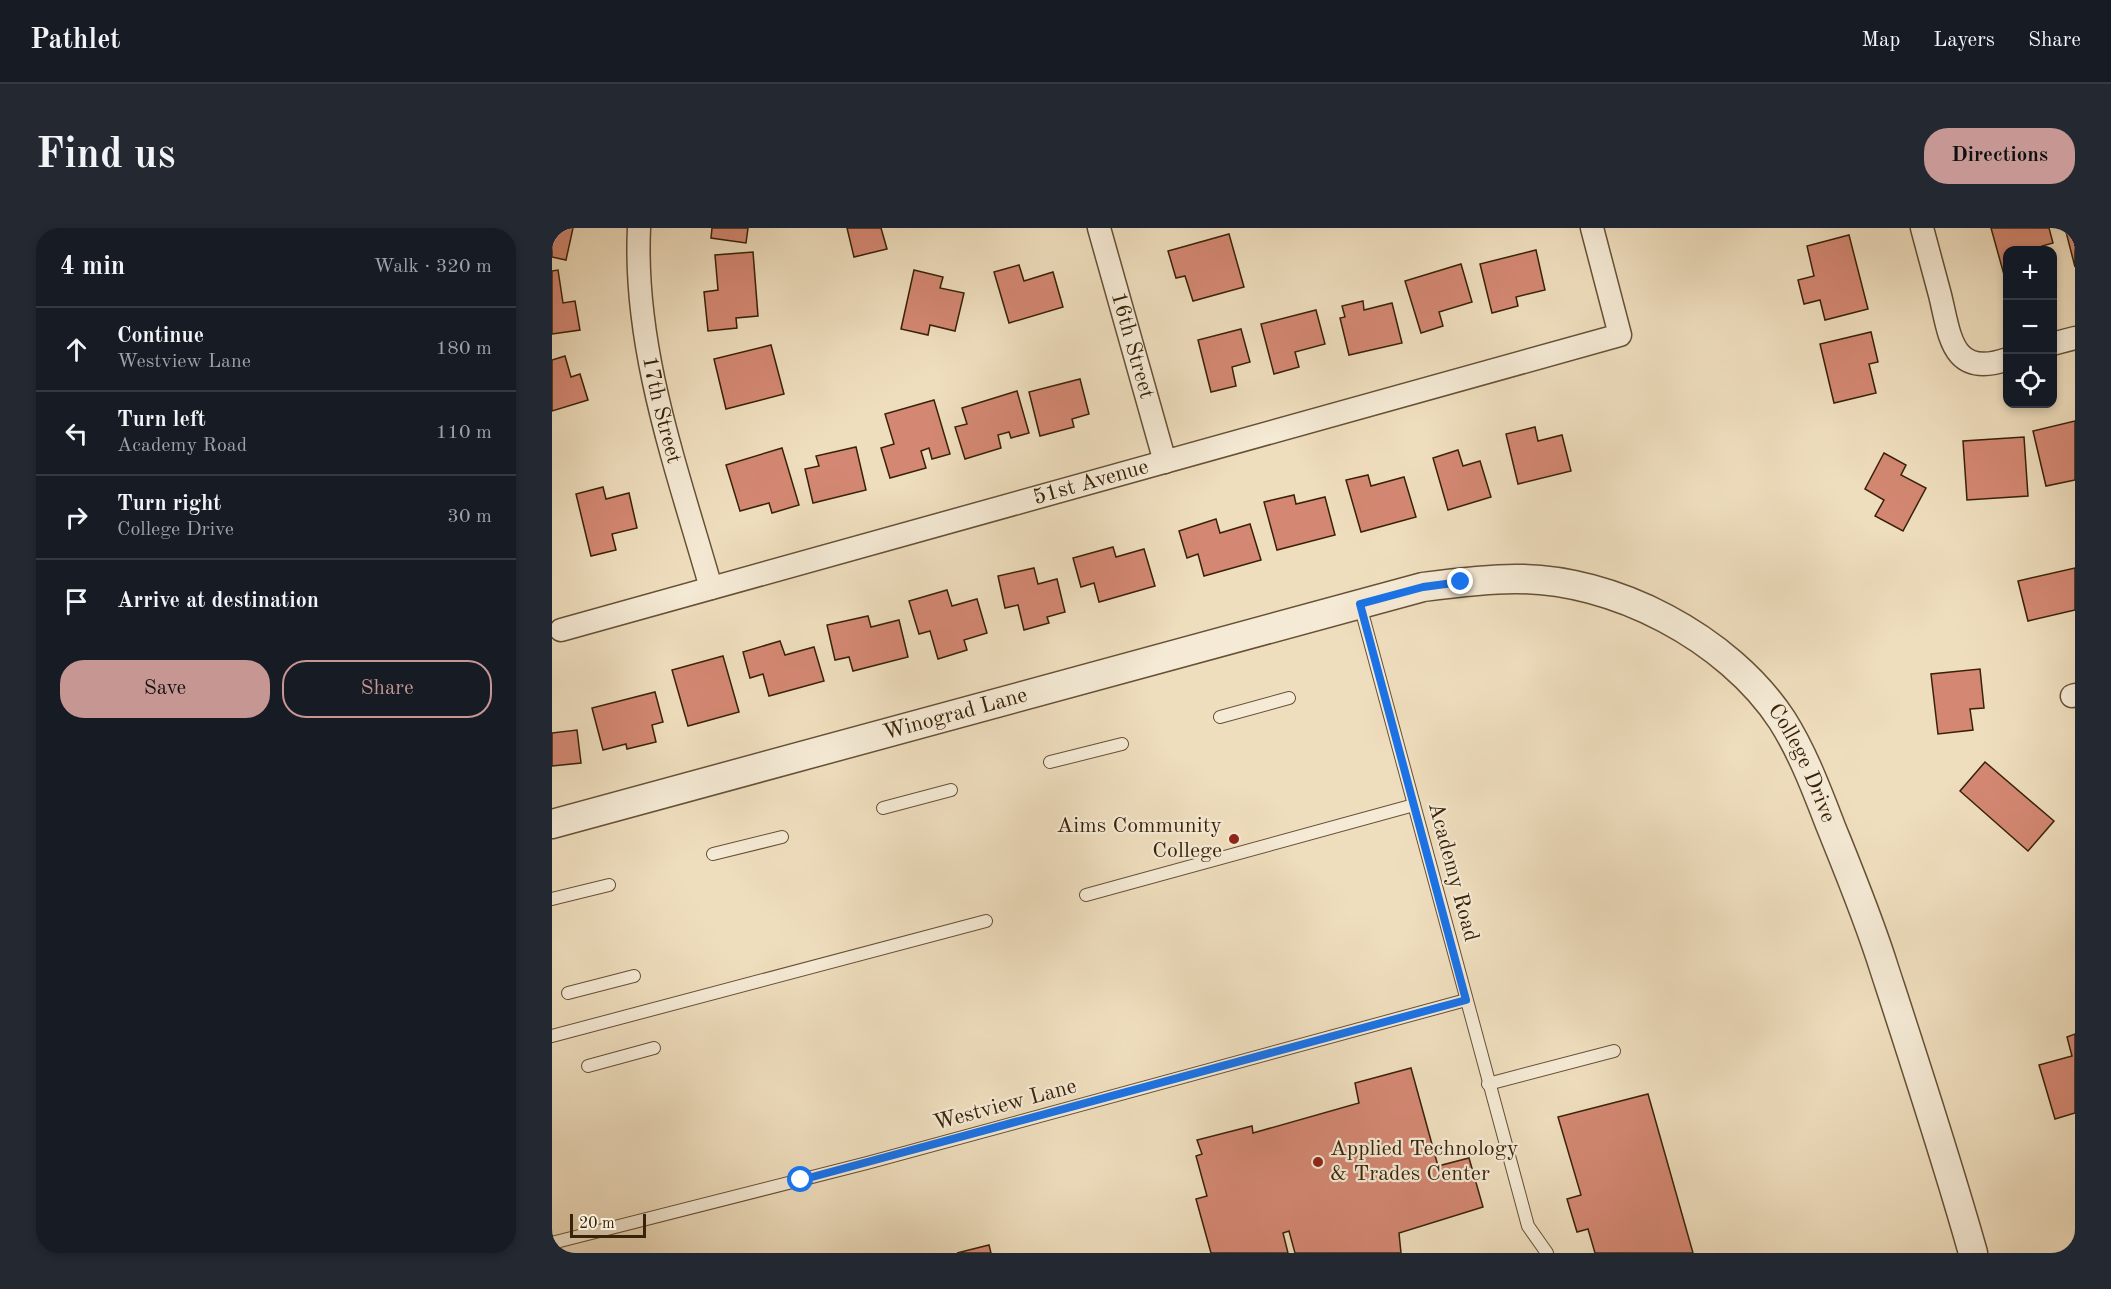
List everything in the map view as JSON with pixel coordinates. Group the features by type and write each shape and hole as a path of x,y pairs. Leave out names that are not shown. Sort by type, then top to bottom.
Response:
{"street":[{"name":"17th Street","path":"639,228 638,252 644,332 659,399 711,588"},
{"name":"16th Street","path":"1099,228 1165,462"},
{"name":"51st Avenue","path":"561,630 1620,335 1592,228"},
{"path":"1922,228 1941,298 1946,330 1957,354 1969,362 1995,363 2003,360"},
{"path":"2057,343 2075,338"},
{"name":"College Drive","path":"1360,604 1423,587 1461,582 1517,579 1559,583 1605,593 1650,610 1686,629 1727,660 1756,690 1782,719 1808,768 1869,920 1947,1159 1973,1253"},
{"name":"Winograd Lane","path":"552,824 1360,604"}],"lane":[{"name":"Academy Road","path":"1360,604 1528,1226 1546,1253"},
{"path":"1220,717 1289,698"},
{"path":"1050,762 1122,744"},
{"path":"883,808 951,790"},
{"path":"1086,895 1414,805"},
{"path":"713,854 782,837"},
{"path":"552,899 609,885"},
{"path":"552,1036 986,921"},
{"path":"568,993 634,976"},
{"name":"Westview Lane","path":"552,1243 884,1159 1466,1000"},
{"path":"588,1066 654,1048"},
{"path":"1488,1084 1614,1051"}],"building":[{"path":"552,228 573,228 566,260 552,257"},
{"path":"712,228 748,228 746,243 711,238"},
{"path":"847,228 881,228 887,249 854,257"},
{"path":"1991,228 2049,228 2053,243 2042,246 2003,246 2003,271"},
{"path":"2065,228 2075,228 2075,267"},
{"path":"1229,234 1244,287 1193,301 1185,276 1176,278 1168,251"},
{"path":"1849,235 1868,309 1825,320 1820,300 1804,304 1798,280 1814,276 1807,246"},
{"path":"1536,250 1545,290 1516,297 1518,306 1492,313 1480,264"},
{"path":"753,252 758,316 736,318 737,328 708,331 704,292 718,290 715,255"},
{"path":"1461,264 1472,302 1439,312 1443,326 1421,333 1405,281"},
{"path":"1019,265 1024,281 1053,272 1063,307 1009,323 994,272"},
{"path":"558,270 563,303 575,301 580,330 552,334 552,271"},
{"path":"914,270 943,277 940,288 964,293 955,331 930,325 928,335 901,329"},
{"path":"1363,301 1364,310 1392,303 1402,343 1349,355 1340,318 1345,317 1342,306"},
{"path":"1316,310 1325,344 1295,352 1299,367 1274,374 1261,324"},
{"path":"1241,329 1250,362 1232,367 1236,386 1211,392 1198,340"},
{"path":"1871,332 1878,362 1869,364 1876,393 1834,403 1820,344"},
{"path":"771,345 784,394 726,409 714,359"},
{"path":"565,356 571,377 580,374 588,400 552,411 552,360"},
{"path":"1080,379 1089,414 1072,419 1074,427 1040,436 1029,392"},
{"path":"1017,391 1029,433 1011,438 1009,432 998,435 1001,448 965,459 955,427 967,424 962,408"},
{"path":"934,400 950,454 932,459 929,448 921,451 926,468 890,478 881,448 894,444 885,414"},
{"path":"2075,421 2075,480 2046,486 2033,431"},
{"path":"1535,427 1538,441 1562,435 1571,471 1518,484 1506,434"},
{"path":"2024,437 2028,496 1967,500 1963,441"},
{"path":"856,447 866,490 813,503 805,469 819,466 816,456"},
{"path":"782,448 799,505 772,513 769,503 740,511 726,465"},
{"path":"1458,450 1463,466 1480,461 1491,497 1448,510 1433,458"},
{"path":"1884,453 1906,465 1901,475 1926,488 1903,531 1875,516 1884,500 1865,489"},
{"path":"1368,475 1371,486 1404,477 1416,517 1361,532 1346,480"},
{"path":"603,487 606,499 629,493 637,528 612,534 616,550 591,556 576,494"},
{"path":"1294,495 1296,504 1325,497 1335,535 1277,550 1264,502"},
{"path":"1216,519 1220,533 1250,524 1261,560 1204,576 1198,554 1187,558 1179,531"},
{"path":"1113,547 1116,557 1144,549 1155,586 1099,602 1094,583 1081,587 1073,558"},
{"path":"1034,568 1038,584 1057,579 1065,612 1047,617 1049,623 1024,630 1018,605 1005,608 998,576"},
{"path":"2075,568 2075,610 2028,621 2018,581"},
{"path":"947,590 952,606 977,599 987,633 964,640 967,650 938,659 930,631 919,634 909,601"},
{"path":"868,616 871,627 899,620 908,657 853,671 849,657 835,660 827,625"},
{"path":"780,641 785,655 814,647 824,681 769,696 763,674 750,678 743,652"},
{"path":"723,656 739,712 688,726 672,670"},
{"path":"1980,669 1984,708 1970,709 1973,730 1938,734 1931,674"},
{"path":"655,692 663,722 652,725 656,742 627,749 626,744 603,750 592,708"},
{"path":"577,730 581,763 552,766 552,733"},
{"path":"1985,762 2054,821 2028,851 1960,791"},
{"path":"2075,1034 2075,1113 2055,1119 2039,1065 2072,1056 2067,1037"},
{"name":"Applied Technology & Trades Center","path":"1411,1068 1438,1166 1469,1158 1483,1207 1399,1233 1401,1253 1295,1253 1289,1231 1283,1233 1288,1253 1211,1253 1196,1199 1207,1196 1196,1156 1202,1154 1197,1140 1252,1126 1253,1133 1359,1103 1355,1083"},
{"name":"Applied Technology & Trades Center","path":"1648,1094 1693,1253 1595,1253 1588,1229 1577,1232 1567,1199 1581,1195 1558,1117"},
{"path":"989,1245 991,1253 957,1253"}],"place":[{"name":"Aims Community College","path":"1234,839"},
{"name":"Applied Technology & Trades Center","path":"1318,1162"}],"route":[{"path":"801,1180 1466,1000 1360,604 1423,587 1461,582"}]}
